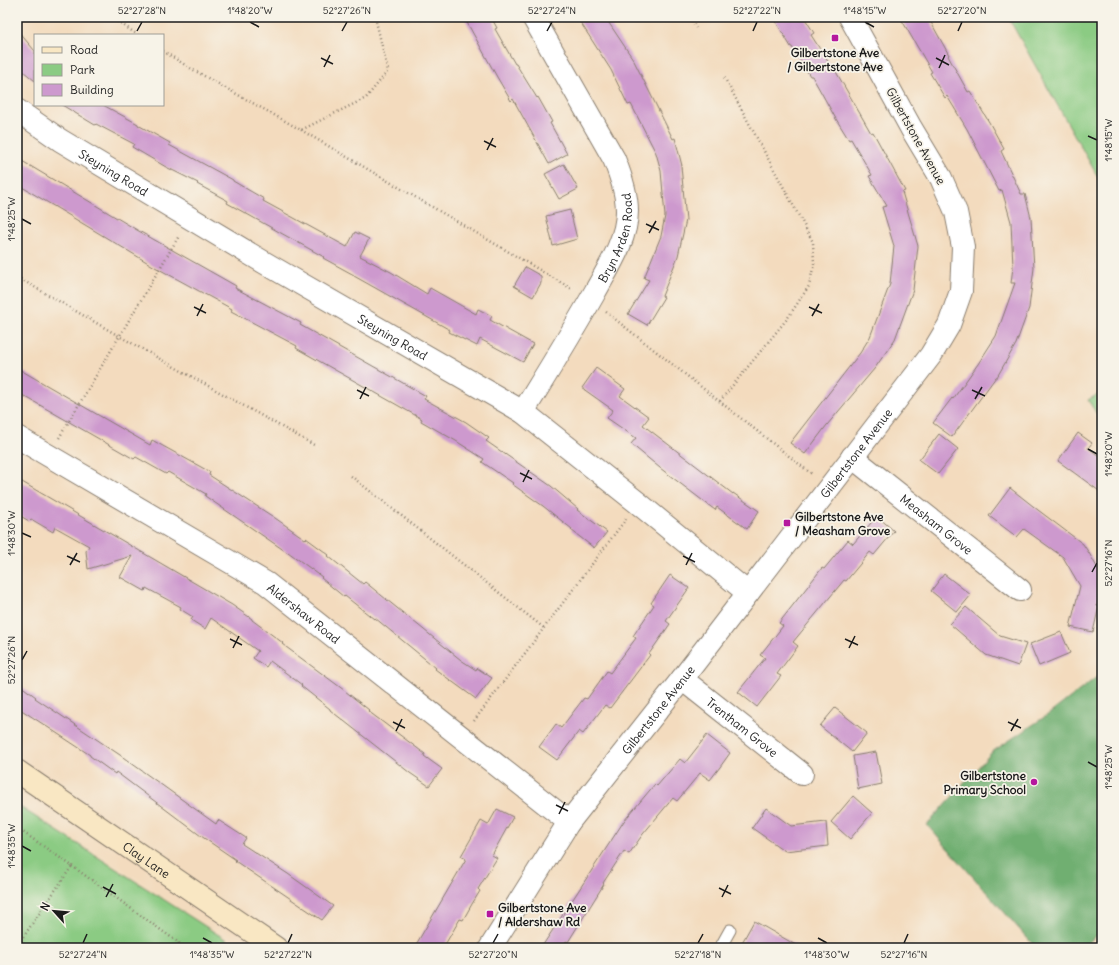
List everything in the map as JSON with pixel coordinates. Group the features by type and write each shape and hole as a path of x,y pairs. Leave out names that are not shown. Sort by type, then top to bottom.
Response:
{"street":[{"name":"Bryn Arden Road","path":"523,412 571,334 614,258 624,233 627,212 623,181 614,159 533,17"},
{"name":"Gilbertstone Avenue","path":"490,948 568,822 682,679 829,488 930,355 949,325 960,291 963,246 956,212 941,178 911,128 850,17"},
{"name":"Steyning Road","path":"17,110 60,140 265,263 523,412 748,593"},
{"name":"Aldershaw Road","path":"17,437 266,583 568,822"},
{"name":"Measham Grove","path":"852,457 1020,590"},
{"name":"Trentham Grove","path":"682,679 802,774"},
{"name":"Clay Lane","path":"17,771 276,948"}],"lane":[{"path":"720,948 730,930"}],"path":[{"path":"111,17 136,34"},
{"path":"302,130 366,98 388,71 375,17"},
{"path":"690,17 696,28"},
{"path":"164,52 302,130 591,300 829,488"},
{"path":"720,401 787,319 809,286 814,264 813,242 724,75"},
{"path":"49,456 189,217"},
{"path":"17,277 314,445"},
{"path":"351,476 544,628"},
{"path":"461,738 638,503"},
{"path":"17,828 186,948"},
{"path":"17,946 72,866"},
{"path":"1091,948 1102,938"},
{"path":"175,948 179,943"}],"green space":[{"path":"1008,17 1102,17 1102,185 1094,170"},
{"path":"1102,392 1102,422 1088,400"},
{"path":"1102,673 1102,931 1082,948 1036,948 927,825 992,752 1049,714"},
{"path":"17,805 239,948 17,948"}],"building":[{"path":"464,17 491,17 497,28 495,29 515,64 537,98 538,97 552,122 550,123 567,154 549,164 513,99 511,101 497,77"},
{"path":"577,17 605,17 633,59 673,139 675,138 682,166 686,220 678,256 662,296 664,297 647,325 628,314 649,280 644,278 661,236 665,216 661,171 656,153 631,104 628,105 611,70"},
{"path":"773,17 804,17 814,33 811,35 834,71 835,70 871,133 873,132 905,191 902,192 918,246 913,290 895,339 875,368 827,425 805,454 790,443 860,353 870,337 890,284 894,246 882,207 887,206 869,176 872,175 851,139 849,140 836,119 812,76 810,76"},
{"path":"900,17 928,17 968,92 970,91 1004,149 1001,151 1021,194 1025,194 1031,218 1034,268 1029,308 1016,344 997,377 952,437 933,423 952,398 953,399 996,336 1015,283 1011,283 1013,267 1011,222 1002,190 999,191 967,129 947,96 945,98 930,73 932,72"},
{"path":"17,30 34,50 34,80 17,66"},
{"path":"64,106 105,106 170,143 169,145 233,180 264,199 263,201 347,247 355,232 369,239 360,256 391,272 427,294 430,288 476,314 478,309 492,316 490,320 533,344 523,362 480,339 477,346 449,332 450,330 227,203 228,201 197,184 198,183 166,167 132,147 134,144 96,124 95,125"},
{"path":"17,158 137,230 236,286 235,288 301,323 300,325 426,396 424,399 466,422 489,438 486,441 551,486 578,509 577,510 607,532 594,548 543,506 482,462 484,459 421,421 422,419 296,348 297,346 231,311 232,309 155,267 17,184"},
{"path":"564,164 578,189 559,199 545,174"},
{"path":"570,210 577,239 553,246 546,216"},
{"path":"525,267 541,276 541,283 533,297 514,286"},
{"path":"17,368 150,445 152,440 210,472 209,475 305,539 306,538 329,555 328,556 363,584 365,582 461,660 492,678 476,699 435,669 436,668 375,618 374,619 345,596 344,597 321,578 322,577 288,552 205,496 206,494 168,472 166,474 136,457 134,459 17,392"},
{"path":"596,368 625,389 620,396 649,417 643,425 733,494 759,511 747,529 717,507 715,510 631,444 636,438 607,418 613,410 582,388"},
{"path":"1078,433 1092,443 1088,448 1102,458 1102,493 1058,461"},
{"path":"939,434 958,449 938,474 919,460"},
{"path":"17,479 232,605 340,687 442,769 429,786 410,773 330,710 301,686 302,685 270,661 266,667 253,658 258,651 211,618 205,629 191,620 193,617 180,609 181,607 146,588 145,591 120,577 132,556 88,569 86,551 89,546 55,527 53,532 31,519 29,521 17,514"},
{"path":"1010,488 1083,544 1089,553 1102,576 1102,585 1097,606 1099,606 1093,632 1070,627 1080,586 1063,557 1024,529 1017,537 989,516"},
{"path":"877,516 894,531 874,555 870,552 846,581 844,580 793,642 798,646 777,674 781,676 757,707 738,692 765,658 760,655 783,626 779,623 822,568 824,569 848,540 853,544"},
{"path":"944,574 971,595 957,612 931,591"},
{"path":"670,575 689,588 666,621 670,624 649,654 650,655 610,708 605,705 583,734 579,731 557,760 539,747 556,724 561,728 584,698 587,699 607,671 610,673 636,638 633,636 654,605 651,603"},
{"path":"966,607 1000,636 1026,644 1018,666 986,655 950,624"},
{"path":"1061,632 1070,653 1039,666 1030,644"},
{"path":"17,683 36,697 35,698 120,755 216,824 218,820 246,838 242,844 333,906 322,920 235,861 236,860 201,836 116,772 115,774 90,755 17,707"},
{"path":"835,708 867,733 852,752 820,726"},
{"path":"707,735 730,753 710,780 700,773 677,801 673,798 643,834 629,854 624,851 568,942 566,941 562,948 541,948 624,821 655,784 657,786 680,759 685,763"},
{"path":"876,752 882,784 858,789 853,756"},
{"path":"853,796 872,813 850,839 831,822"},
{"path":"766,808 791,826 826,822 828,846 785,851 752,828"},
{"path":"497,809 513,817 492,855 497,858 478,889 480,891 463,920 460,919 443,948 414,948 466,859 461,856 481,821 488,825"},
{"path":"754,921 801,948 739,948"}],"place":[{"name":"Gilbertstone Ave / Gilbertstone Ave","path":"835,38"},
{"name":"Gilbertstone Ave / Measham Grove","path":"787,523"},
{"name":"Gilbertstone Primary School","path":"1034,782"},
{"name":"Gilbertstone Ave / Aldershaw Rd","path":"490,914"}]}
